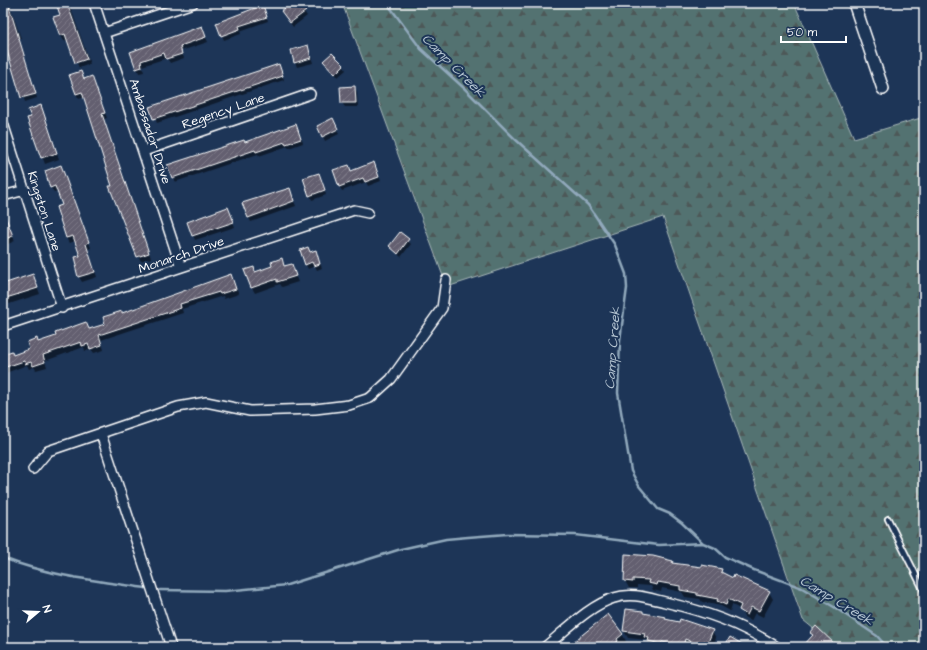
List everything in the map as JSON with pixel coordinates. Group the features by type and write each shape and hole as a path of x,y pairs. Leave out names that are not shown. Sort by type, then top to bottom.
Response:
{"street":[{"name":"Ambassador Drive","path":"94,3 181,267"},
{"path":"104,33 193,3"},
{"path":"854,3 883,89"},
{"name":"Regency Lane","path":"144,151 310,94"},
{"name":"Kingston Lane","path":"3,123 62,308"},
{"path":"3,196 25,190"},
{"name":"Monarch Drive","path":"3,326 62,308 354,210 368,213"},
{"path":"33,469 48,451 178,407 206,402 250,411 315,410 349,405 370,398 391,379 442,308 446,280"},
{"path":"101,434 171,647"},
{"path":"545,647 594,608 614,598 628,595 643,597 716,615 751,631 776,647"}],"lane":[{"path":"888,519 924,590"}],"green space":[{"path":"342,3 794,3 854,138 924,117 924,647 836,647 803,620 663,217 447,287"}],"building":[{"path":"3,3 8,3 36,94 21,98 3,37"},
{"path":"56,3 67,3 87,59 75,63 65,34 60,36 53,17 60,15"},
{"path":"292,3 300,3 306,11 290,23 281,11"},
{"path":"263,5 267,17 239,26 240,29 221,36 216,23"},
{"path":"202,26 206,37 180,46 182,54 166,59 164,53 141,61 142,67 136,69 130,52"},
{"path":"308,45 311,58 294,63 291,50"},
{"path":"332,53 344,65 335,74 323,61"},
{"path":"279,64 283,76 153,119 149,107"},
{"path":"81,71 84,79 92,76 105,113 102,114 149,253 137,257 109,186 112,186 82,92 76,94 69,75"},
{"path":"355,86 356,103 341,103 340,87"},
{"path":"41,105 57,153 41,158 27,118 31,117 28,110"},
{"path":"333,118 338,129 322,137 317,126"},
{"path":"296,124 301,139 286,144 285,142 256,152 255,150 172,178 167,165 244,140 245,142"},
{"path":"374,162 379,177 365,182 363,178 339,187 333,170 349,165 351,171"},
{"path":"61,165 89,242 86,244 95,272 78,277 75,257 80,256 73,236 66,238 56,207 62,205 55,186 50,188 45,171"},
{"path":"319,173 325,190 309,196 303,178"},
{"path":"290,188 294,201 248,218 242,203"},
{"path":"228,207 234,222 192,236 187,222"},
{"path":"3,210 13,236 3,240"},
{"path":"400,232 409,239 398,254 389,246"},
{"path":"308,247 310,252 316,250 320,264 314,266 312,262 305,265 300,250"},
{"path":"282,258 284,266 292,264 296,276 277,282 277,279 251,288 244,270 254,267 255,272 272,266 271,262"},
{"path":"33,274 38,288 3,299 3,284"},
{"path":"231,274 236,289 220,294 219,292 180,304 181,308 99,335 102,345 90,349 88,344 82,346 81,342 43,355 45,362 33,366 31,362 25,364 24,361 3,368 3,354 12,351 13,355 29,349 27,342 37,338 38,342 56,336 55,333 86,322 89,329 105,324 103,317 122,311 122,313"},
{"path":"625,554 653,556 673,561 672,563 702,567 702,565 722,569 721,572 733,578 734,575 770,591 759,611 751,607 747,615 739,610 741,605 728,599 726,605 717,601 718,599 680,590 680,586 658,582 657,585 648,583 649,580 633,579 633,582 624,581"},
{"path":"626,609 643,611 643,613 666,617 665,619 679,622 680,619 713,630 706,647 698,647 699,645 685,639 683,647 662,642 661,644 648,641 649,638 644,637 645,634 623,631"},
{"path":"608,614 623,634 611,647 567,647"},
{"path":"816,626 838,647 802,647 813,635 810,633"},
{"path":"730,637 747,647 724,647"}],"waterway":[{"name":"Camp Creek","path":"387,3 421,49 465,89 515,139 588,205 615,245 626,274 627,288 620,340 618,393 631,471 639,486 658,509 670,514 682,523 703,543 715,548 725,557 754,570 802,588 834,607 877,636 887,647"},
{"path":"160,590 225,591 287,585 401,549 446,539 468,537 507,534 575,535 659,545 703,543"},
{"path":"3,558 56,574 146,588"}]}
